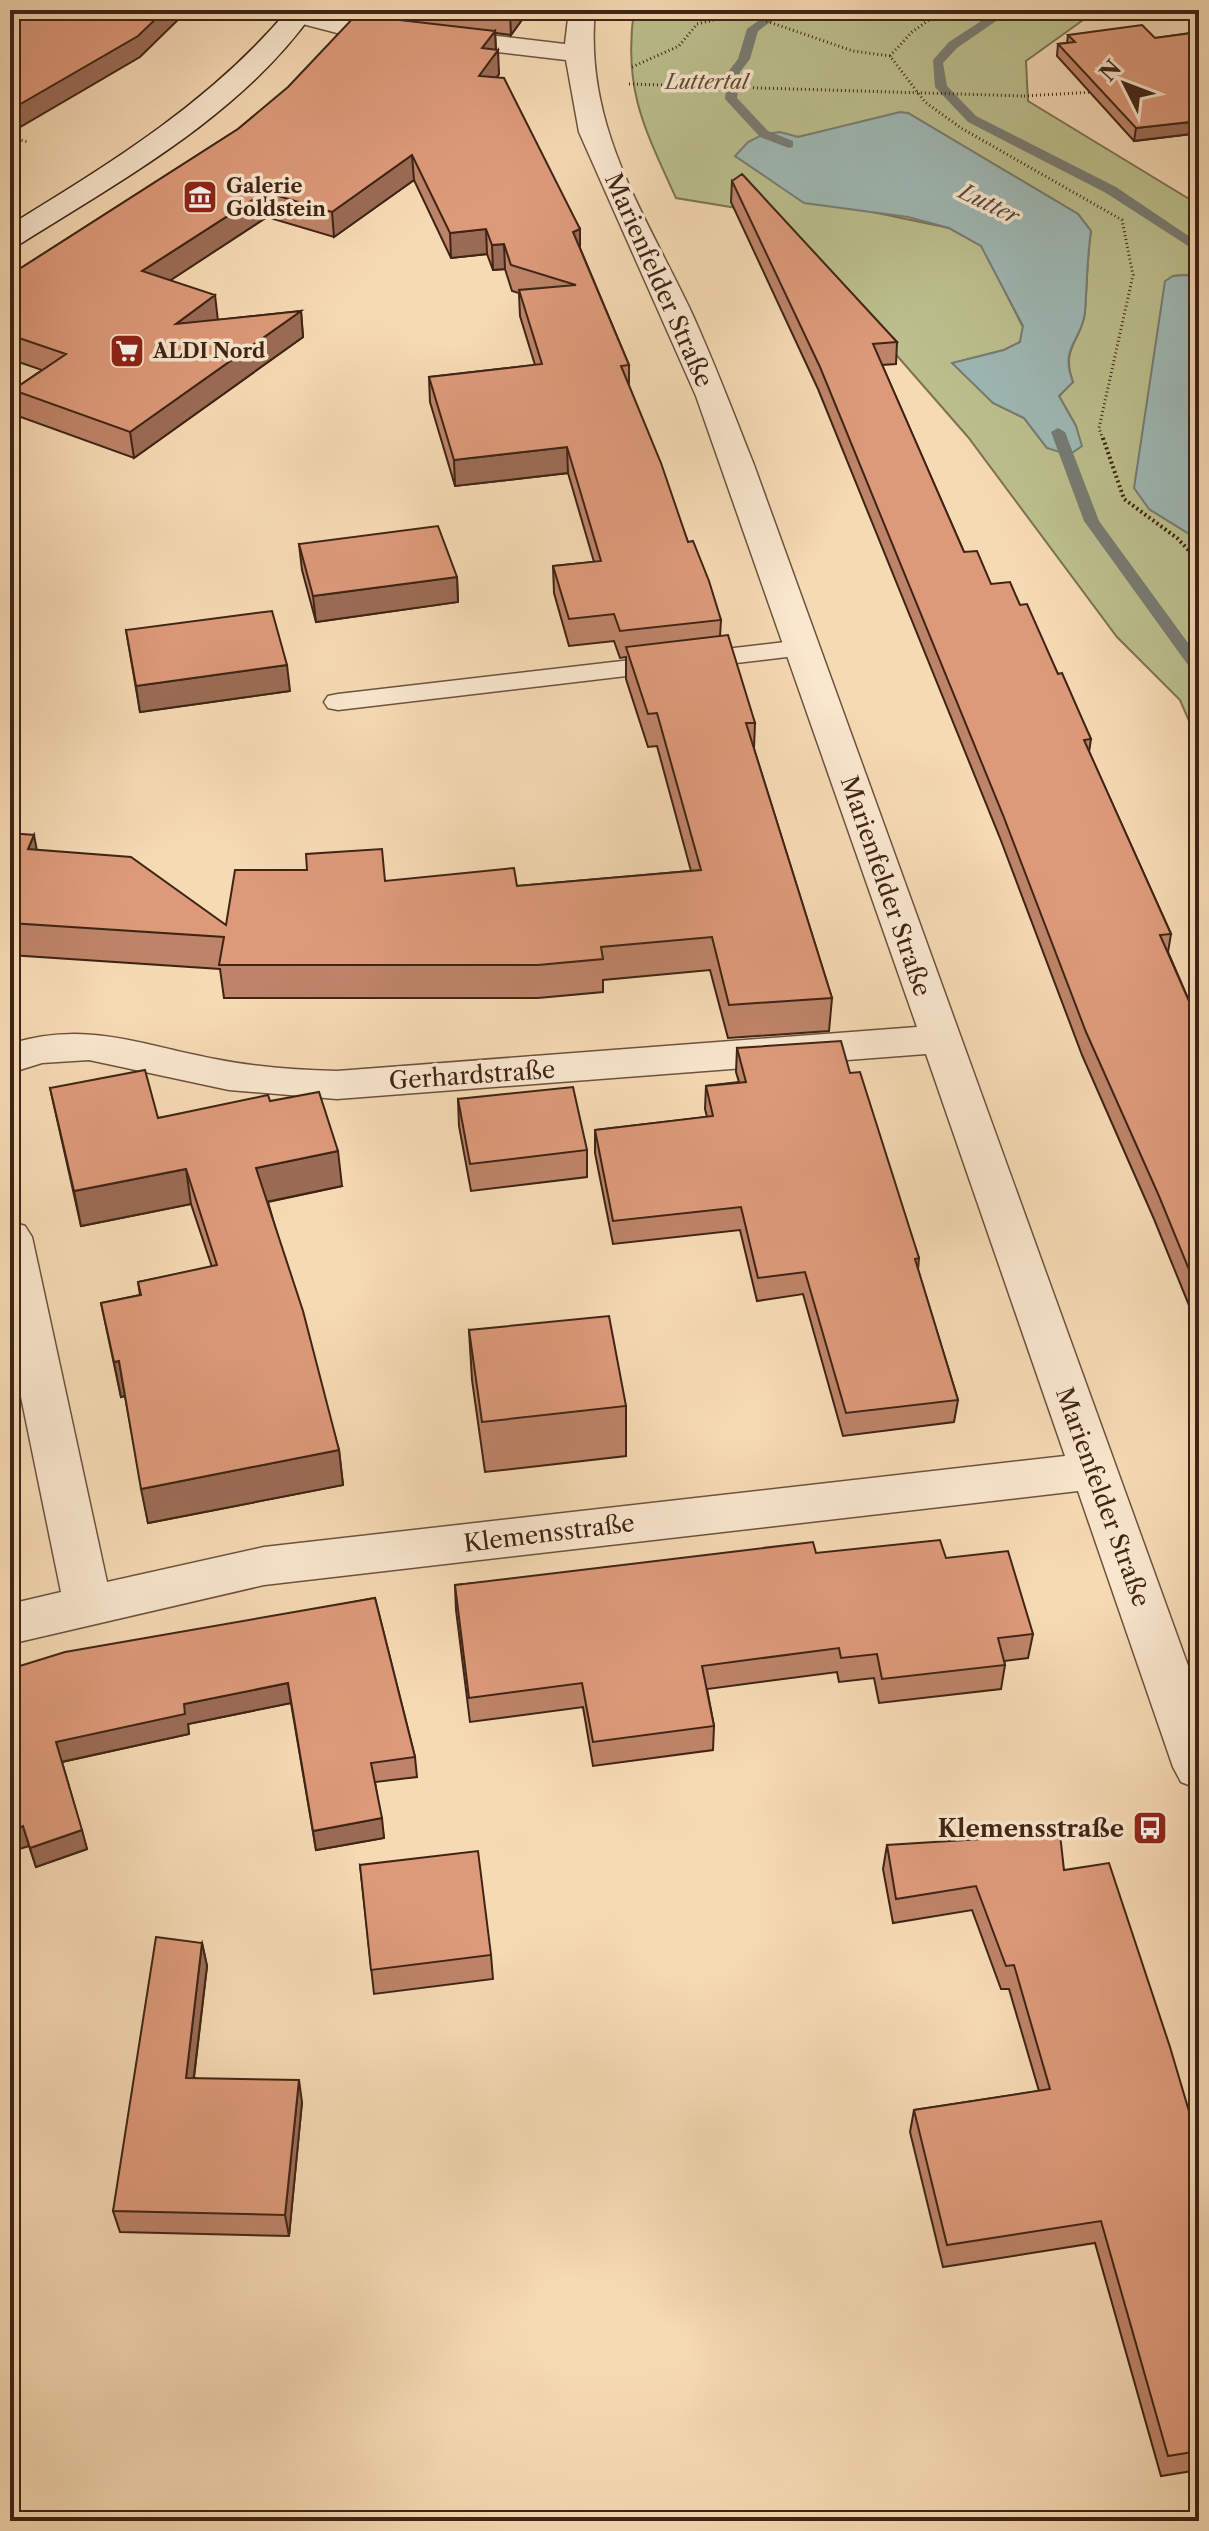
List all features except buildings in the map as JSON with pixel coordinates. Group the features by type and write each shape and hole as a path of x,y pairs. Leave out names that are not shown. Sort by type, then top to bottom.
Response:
{"street":[{"name":"Marienfelder Straße","path":"582,10 577,53 586,105 598,143 685,330 738,465 1199,1767"},
{"path":"10,238 190,119 259,59 293,12 337,25 519,49 577,53"},
{"name":"Gerhardstraße","path":"10,1059 35,1048 73,1045 134,1051 210,1073 272,1083 337,1085 940,1039"},
{"path":"10,1237 88,1605"},
{"name":"Klemensstraße","path":"10,1624 264,1566 1093,1471"}],"lane":[{"path":"338,702 802,648"}],"path":[{"path":"890,56 912,32 943,10"},
{"path":"659,57 679,46 697,24 743,13 853,51 890,56 925,102 961,128 1122,220 1133,275 1099,428 1124,499 1177,538 1199,561"},
{"path":"629,84 1024,96 1102,92"},
{"path":"10,137 28,142"}],"green space":[{"name":"Luttertal","path":"634,10 1097,10 1026,61 1028,101 1199,205 1199,281 1187,275 1173,276 1149,509 1199,540 1199,744 1180,700 1117,637 968,437 858,311 761,212 676,198 639,107 631,63","holes":["908,113 1078,214 1091,231 1085,312 1070,352 1073,382 1059,396 1076,426 1047,448 1024,418 993,403 953,363 1004,350 1020,342 1023,327 982,246 949,228 863,210 736,156 749,144 764,137 780,134 798,137"]}],"water":[{"path":"900,112 908,113 1078,214 1091,231 1085,312 1069,360 1073,382 1059,396 1076,426 1082,446 1069,455 1047,448 1024,418 993,403 952,363 1004,350 1020,342 1023,326 981,246 949,228 908,217 804,203 735,156 748,142 764,134 780,132 798,137"},
{"path":"1187,275 1199,281 1199,540 1149,509 1134,488 1165,281 1173,276"}],"waterway":[{"name":"Lutter","path":"781,10 753,29 744,59 734,72 731,99 764,134 789,144"},
{"name":"Lutter","path":"1006,10 953,45 937,63 941,87 972,119 1111,190 1199,249"},
{"name":"Lutter","path":"1058,432 1092,521 1199,669"}],"place":[{"name":"Galerie Goldstein","path":"200,197"},
{"name":"ALDI Nord","path":"127,351"},
{"name":"Klemensstraße","path":"1150,1828"}]}
